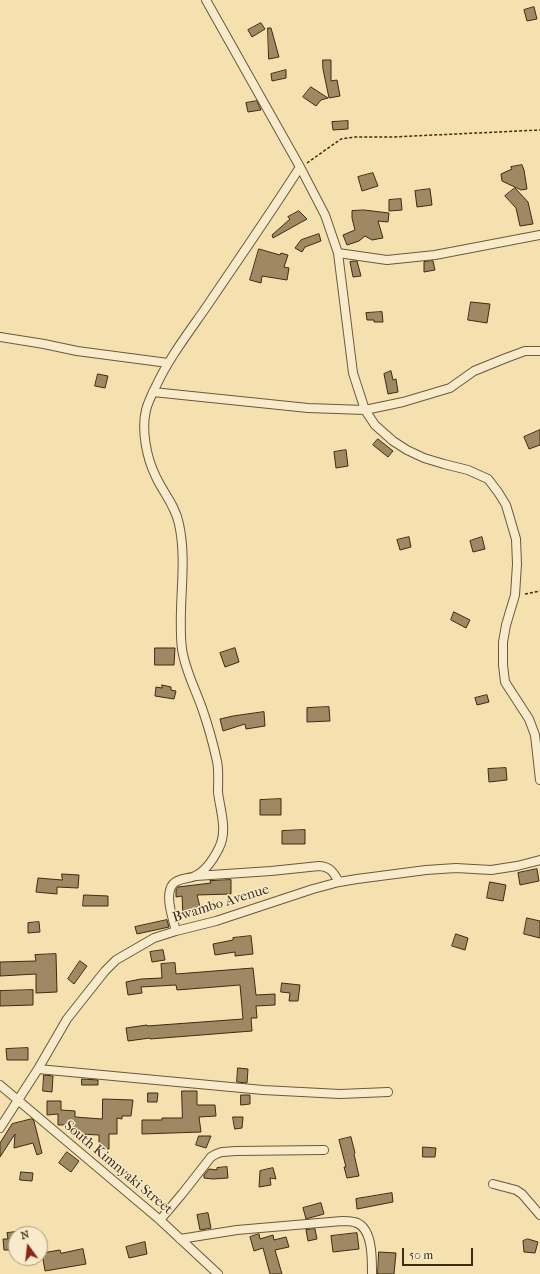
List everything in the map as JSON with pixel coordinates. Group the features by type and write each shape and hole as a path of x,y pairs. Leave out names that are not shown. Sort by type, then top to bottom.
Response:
{"street":[{"path":"206,0 300,167 325,215 338,253 354,374 365,410 375,425 393,441 407,450 437,462 468,470 488,479 506,504 516,539 517,564 515,595 506,625 503,642 505,682 529,718 535,735 540,780"},
{"path":"195,876 201,872 213,859 220,847 223,836 223,825 218,791 219,768 202,707 187,670 184,656 181,629 182,549 179,524 172,503 156,478 153,470 145,438 145,412 153,392 168,363 300,167"},
{"path":"338,253 387,260 411,258 435,255 540,235"},
{"path":"0,337 77,351 168,363"},
{"path":"153,392 308,408 365,410 403,402 450,388 480,368 525,351 540,351"},
{"name":"Bwambo Avenue","path":"0,1128 38,1069 67,1019 105,971 116,960 154,938 216,921 313,889 340,882 426,870 456,868 491,870 517,866 540,860"},
{"path":"176,931 171,911 170,892 172,885 177,881 195,876 319,866 327,867 340,882"},
{"path":"38,1069 263,1090 340,1094 388,1092"},
{"name":"South Kimnyaki Street","path":"0,1085 160,1220 218,1274"},
{"path":"160,1220 206,1163 216,1154 236,1151 324,1150"},
{"path":"493,1184 516,1190 522,1194 540,1215"},
{"path":"180,1239 237,1230 335,1222 354,1222 362,1225 367,1232 371,1249 372,1274"}],"path":[{"path":"300,167 341,139 355,137 392,137 540,130"},
{"path":"515,595 540,591"}],"building":[{"path":"534,7 537,19 527,21 524,10"},
{"path":"261,23 265,29 252,37 248,30"},
{"path":"268,28 271,28 279,57 269,59"},
{"path":"323,60 331,60 331,81 337,80 340,96 329,98 323,69"},
{"path":"286,70 286,78 272,81 271,74"},
{"path":"311,87 328,98 321,100 316,106 303,97"},
{"path":"257,101 261,110 248,112 246,103"},
{"path":"348,121 348,129 333,130 332,122"},
{"path":"522,165 527,189 521,190 502,181 501,174 512,169 511,167"},
{"path":"373,173 378,186 362,191 358,177"},
{"path":"515,188 528,202 533,224 520,226 516,208 505,196"},
{"path":"430,189 432,205 417,207 415,191"},
{"path":"401,199 402,210 389,211 389,200"},
{"path":"364,210 389,213 388,222 378,221 383,238 372,240 365,236 359,241 347,245 343,235 355,230 352,211"},
{"path":"299,211 307,219 273,238 272,235 290,219 288,217"},
{"path":"319,234 321,241 305,247 302,252 295,248 301,240"},
{"path":"259,249 280,255 281,253 288,255 284,267 289,268 287,280 262,276 261,283 250,280"},
{"path":"357,261 361,276 353,277 350,262"},
{"path":"433,261 435,270 424,272 424,262"},
{"path":"471,302 490,304 487,323 468,320"},
{"path":"382,312 383,322 367,320 366,313"},
{"path":"391,371 393,380 396,379 398,392 388,394 384,374"},
{"path":"98,374 108,376 105,388 95,386"},
{"path":"540,430 540,445 529,449 524,437"},
{"path":"378,439 393,451 388,457 373,445"},
{"path":"346,450 348,466 336,468 334,452"},
{"path":"409,537 411,547 400,550 397,540"},
{"path":"482,537 485,549 473,552 470,541"},
{"path":"454,612 470,620 466,628 451,620"},
{"path":"155,648 175,648 174,665 155,665"},
{"path":"235,648 239,662 225,667 220,653"},
{"path":"162,685 171,687 171,690 176,691 174,699 155,696 156,687 162,688"},
{"path":"487,695 489,702 477,705 475,698"},
{"path":"329,707 330,721 307,722 307,708"},
{"path":"264,712 265,726 246,729 245,724 223,731 220,719"},
{"path":"506,768 507,780 489,782 488,769"},
{"path":"281,799 281,815 260,815 260,800"},
{"path":"305,830 305,844 282,844 282,831"},
{"path":"537,869 539,881 520,885 518,873"},
{"path":"62,874 79,875 78,888 57,887 57,894 36,892 38,878 62,880"},
{"path":"231,880 231,894 197,895 201,911 183,915 182,896 176,897 176,890 178,887 211,883 210,881"},
{"path":"490,882 506,885 503,901 487,898"},
{"path":"84,895 108,896 108,906 83,906"},
{"path":"527,918 540,921 540,938 524,934"},
{"path":"167,920 169,927 137,934 135,927"},
{"path":"39,922 40,932 28,933 28,923"},
{"path":"456,934 468,938 465,950 452,946"},
{"path":"251,936 253,954 235,956 235,952 215,955 213,944 233,940 233,938"},
{"path":"163,950 165,960 152,962 150,952"},
{"path":"56,954 57,992 36,993 36,974 0,976 0,962 36,961 35,955"},
{"path":"80,961 87,966 74,984 68,979"},
{"path":"175,963 176,974 253,968 256,995 275,994 275,1005 256,1006 257,1018 251,1018 252,1031 150,1038 128,1041 126,1028 147,1025 243,1019 240,985 177,990 176,985 141,987 142,993 128,995 126,982 141,979 162,978 161,964"},
{"path":"282,983 300,985 298,1001 289,1001 290,993 281,992"},
{"path":"33,990 33,1005 0,1006 0,991"},
{"path":"28,1048 28,1060 7,1060 6,1049"},
{"path":"238,1068 248,1069 247,1083 237,1082"},
{"path":"44,1075 53,1076 52,1092 43,1091"},
{"path":"82,1079 98,1080 98,1085 82,1085"},
{"path":"182,1091 197,1091 197,1105 215,1105 216,1116 199,1117 201,1132 142,1134 142,1120 182,1118"},
{"path":"148,1093 158,1093 157,1102 148,1102"},
{"path":"241,1095 250,1095 250,1104 241,1105"},
{"path":"103,1099 133,1100 131,1116 122,1116 122,1119 117,1118 117,1134 109,1134 109,1149 99,1149 99,1135 72,1135 70,1125 58,1125 58,1114 47,1115 47,1101 61,1101 61,1110 75,1111 75,1117 102,1119"},
{"path":"233,1117 243,1117 242,1128 235,1129"},
{"path":"32,1119 34,1121 42,1153 37,1155 33,1143 14,1148 15,1134 0,1157 0,1143 12,1124"},
{"path":"199,1136 211,1136 206,1148 196,1145"},
{"path":"351,1137 359,1176 347,1178 344,1167 346,1167 339,1140"},
{"path":"423,1147 436,1148 435,1157 423,1157"},
{"path":"67,1152 79,1161 71,1172 59,1163"},
{"path":"227,1167 228,1178 204,1178 204,1175 209,1169 217,1170 217,1168"},
{"path":"273,1168 276,1179 270,1178 271,1185 259,1187 260,1171"},
{"path":"21,1172 33,1173 32,1181 20,1180"},
{"path":"392,1193 393,1202 357,1209 356,1199"},
{"path":"321,1203 324,1214 306,1219 303,1208"},
{"path":"208,1213 211,1228 200,1230 197,1215"},
{"path":"315,1229 317,1239 308,1241 306,1230"},
{"path":"357,1233 359,1249 333,1252 331,1236"},
{"path":"259,1234 260,1239 273,1235 274,1240 286,1237 289,1247 275,1250 282,1274 270,1274 263,1248 254,1251 250,1237"},
{"path":"3,1239 8,1239 8,1250 4,1250"},
{"path":"528,1239 538,1242 535,1253 524,1252 523,1241"},
{"path":"145,1242 147,1254 129,1258 126,1247"},
{"path":"83,1249 86,1264 45,1271 44,1266 48,1266 48,1252 60,1250 61,1253"},
{"path":"379,1252 396,1253 394,1274 378,1274"}]}
